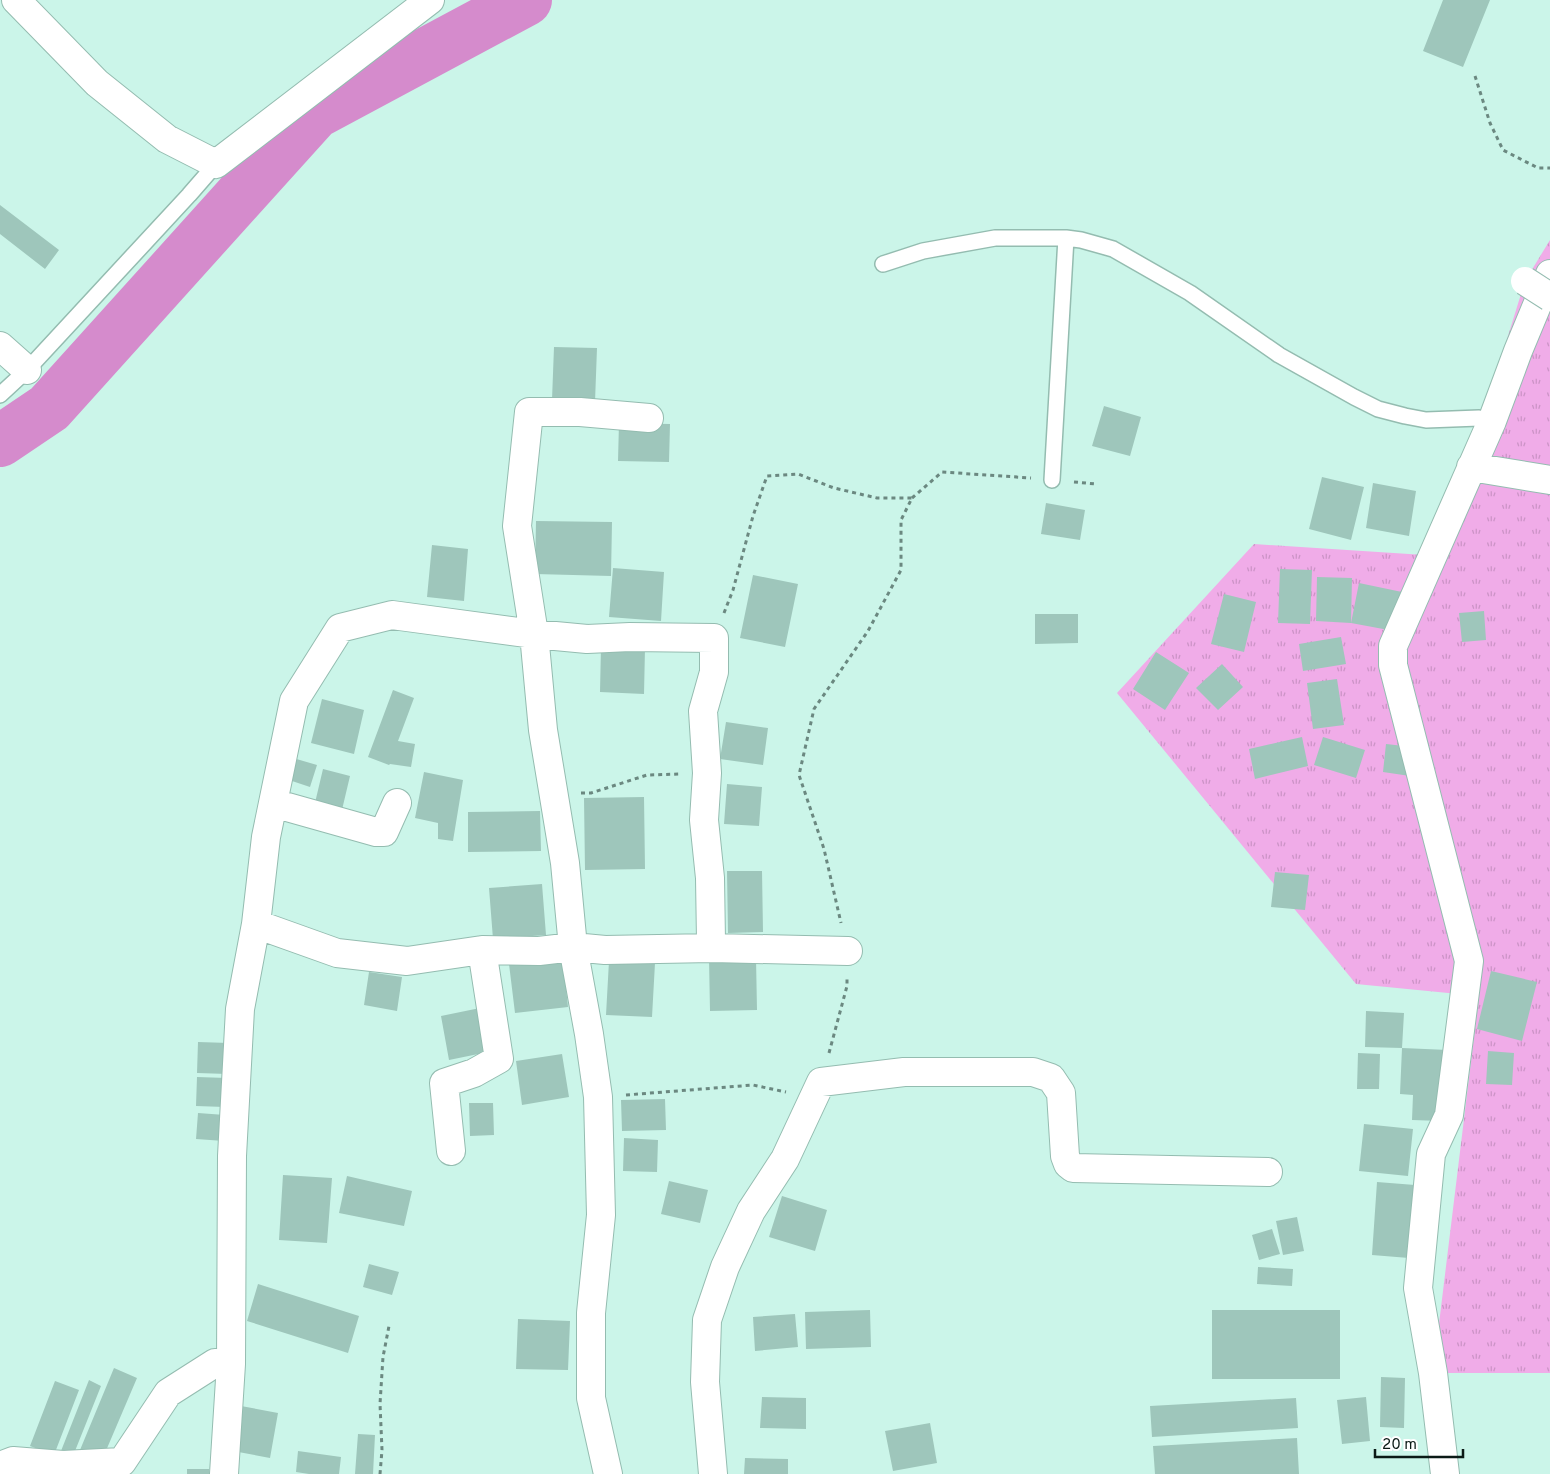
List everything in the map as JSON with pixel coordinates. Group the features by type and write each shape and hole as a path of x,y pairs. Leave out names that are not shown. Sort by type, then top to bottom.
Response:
{"main road":[{"path":"16,0 97,83 166,139 216,164 430,0"},
{"path":"1445,1474 1433,1373 1418,1288 1431,1154 1448,1115 1469,961 1393,665 1393,646 1492,421 1518,351 1538,277"},
{"path":"1538,277 1550,298"},
{"path":"0,346 27,370"},
{"path":"608,1474 591,1398 591,1313 601,1215 598,1097 574,947 565,863 543,730 534,634 518,526 529,412 580,412 649,418"},
{"path":"1471,467 1550,480"},
{"path":"224,1474 231,1364 232,1156 240,1009 256,924 266,837 294,701 340,628 392,615 534,634 587,639 630,637 714,638 714,672 703,711 707,773 704,820 710,878 712,948"},
{"path":"273,803 376,832 384,832 397,803"},
{"path":"256,924 337,953 407,961 482,950 540,951 574,947 605,950 712,948 848,951"},
{"path":"451,1151 444,1083 474,1073 499,1059 482,950"},
{"path":"713,1474 705,1382 707,1320 725,1266 751,1211 785,1159 817,1090 904,1072 1033,1072 1051,1078 1061,1093 1065,1156 1068,1164 1073,1168 1268,1172"},
{"path":"0,1466 13,1461 63,1465 122,1462 168,1393 215,1363 231,1364"}],"lane":[{"path":"0,395 27,370 216,164"},
{"path":"883,264 922,251 995,238 1066,238 1081,240 1113,249 1190,293 1280,355 1354,398 1378,409 1426,420 1479,418 1492,421"},
{"path":"1052,480 1066,238"}],"path":[{"path":"1475,76 1490,123 1503,150 1538,168 1550,168"},
{"path":"598,1097 753,1085 817,1090 846,986 848,951 824,849 799,775 814,709 868,631 901,570 901,520 912,498 942,472 1096,484"},
{"path":"714,638 733,590 753,516 767,476 798,474 834,488 877,498 912,498"},
{"path":"553,793 591,793 647,775 707,773"},
{"path":"380,1474 382,1450 380,1404 389,1326"}],"green space":[{"path":"1550,240 1550,1373 1433,1373 1479,996 1356,984 1117,693 1254,544 1440,556 1525,281"}],"building":[{"path":"1443,0 1490,0 1463,67 1423,51"},
{"path":"0,205 59,250 45,269 0,234"},
{"path":"554,347 597,348 595,402 552,400"},
{"path":"1104,406 1141,417 1130,456 1092,446"},
{"path":"619,423 670,424 669,462 618,461"},
{"path":"1322,477 1364,487 1351,540 1309,529"},
{"path":"1373,483 1416,491 1409,536 1366,528"},
{"path":"1046,503 1085,510 1080,540 1041,534"},
{"path":"536,521 612,522 611,576 535,574"},
{"path":"432,545 468,549 464,601 427,597"},
{"path":"613,568 664,572 661,621 609,617"},
{"path":"1280,569 1312,570 1310,624 1278,623"},
{"path":"753,575 798,584 785,647 740,638"},
{"path":"1317,577 1352,578 1351,623 1316,621"},
{"path":"1359,583 1402,592 1394,631 1351,623"},
{"path":"1224,594 1256,602 1244,652 1211,644"},
{"path":"1484,611 1486,640 1462,642 1459,613"},
{"path":"1035,614 1078,614 1078,643 1035,644"},
{"path":"1341,637 1346,664 1303,671 1299,644"},
{"path":"601,646 645,648 644,694 600,692"},
{"path":"1156,652 1189,673 1165,710 1133,689"},
{"path":"1222,664 1243,687 1218,710 1196,688"},
{"path":"1337,679 1344,725 1313,729 1307,683"},
{"path":"393,690 414,698 398,741 415,744 411,767 389,765 368,757"},
{"path":"322,699 364,710 354,754 311,743"},
{"path":"726,722 768,728 763,765 720,759"},
{"path":"1302,737 1308,766 1255,779 1249,749"},
{"path":"1323,737 1365,750 1356,778 1314,765"},
{"path":"1386,744 1413,747 1410,776 1383,772"},
{"path":"293,758 317,765 310,787 286,779"},
{"path":"323,769 350,776 341,814 314,807"},
{"path":"424,772 463,780 453,841 438,839 438,823 415,818"},
{"path":"727,784 762,787 759,826 724,824"},
{"path":"644,797 645,869 585,870 584,798"},
{"path":"540,811 541,851 468,852 468,812"},
{"path":"727,871 762,871 763,932 728,933"},
{"path":"1275,872 1309,875 1305,910 1271,907"},
{"path":"542,884 546,935 493,939 489,888"},
{"path":"563,958 568,1007 515,1013 509,964"},
{"path":"709,958 756,958 757,1010 710,1011"},
{"path":"609,961 655,963 652,1017 606,1015"},
{"path":"1491,971 1537,982 1522,1041 1477,1029"},
{"path":"369,972 402,977 397,1011 364,1005"},
{"path":"480,1008 488,1052 449,1060 441,1016"},
{"path":"1366,1011 1404,1013 1402,1048 1365,1047"},
{"path":"198,1042 229,1043 228,1074 197,1073"},
{"path":"1402,1048 1448,1050 1442,1121 1412,1120 1413,1095 1400,1094"},
{"path":"1488,1051 1514,1053 1512,1085 1486,1084"},
{"path":"1358,1053 1380,1054 1379,1089 1357,1089"},
{"path":"562,1054 569,1097 522,1105 516,1061"},
{"path":"197,1077 227,1078 225,1107 196,1106"},
{"path":"665,1099 666,1130 622,1131 621,1100"},
{"path":"469,1103 493,1103 494,1135 470,1136"},
{"path":"198,1113 225,1115 224,1141 196,1139"},
{"path":"1364,1124 1413,1129 1408,1176 1359,1171"},
{"path":"624,1138 658,1140 657,1172 623,1171"},
{"path":"283,1175 332,1178 327,1243 279,1240"},
{"path":"347,1176 412,1191 404,1226 339,1213"},
{"path":"669,1181 708,1190 700,1223 661,1214"},
{"path":"1377,1182 1415,1185 1409,1258 1372,1255"},
{"path":"782,1196 827,1210 815,1251 769,1237"},
{"path":"1297,1217 1304,1251 1283,1255 1276,1221"},
{"path":"1272,1229 1280,1254 1259,1260 1252,1235"},
{"path":"369,1264 399,1272 392,1295 363,1287"},
{"path":"1258,1267 1293,1269 1292,1286 1257,1284"},
{"path":"258,1284 359,1316 348,1353 247,1321"},
{"path":"870,1310 871,1347 806,1349 805,1312"},
{"path":"1212,1310 1340,1310 1340,1379 1212,1379"},
{"path":"795,1314 798,1347 755,1351 753,1317"},
{"path":"518,1319 570,1321 568,1370 516,1369"},
{"path":"114,1368 137,1378 102,1460 80,1450"},
{"path":"1381,1377 1405,1378 1404,1428 1380,1427"},
{"path":"89,1380 101,1386 73,1456 61,1451"},
{"path":"55,1381 79,1390 54,1455 30,1446"},
{"path":"762,1397 806,1398 806,1429 760,1428"},
{"path":"1366,1397 1370,1441 1342,1444 1337,1400"},
{"path":"1296,1398 1298,1428 1152,1437 1150,1406"},
{"path":"241,1406 278,1413 270,1458 233,1451"},
{"path":"930,1423 937,1463 893,1471 885,1431"},
{"path":"358,1434 375,1435 373,1474 355,1474"},
{"path":"1297,1438 1299,1474 1155,1474 1153,1446"},
{"path":"298,1451 341,1457 339,1474 296,1472"},
{"path":"745,1458 788,1459 788,1474 744,1474"},
{"path":"187,1469 209,1469 209,1474 187,1474"}],"waterway":[{"path":"0,441 49,408 315,113 526,0"}]}
